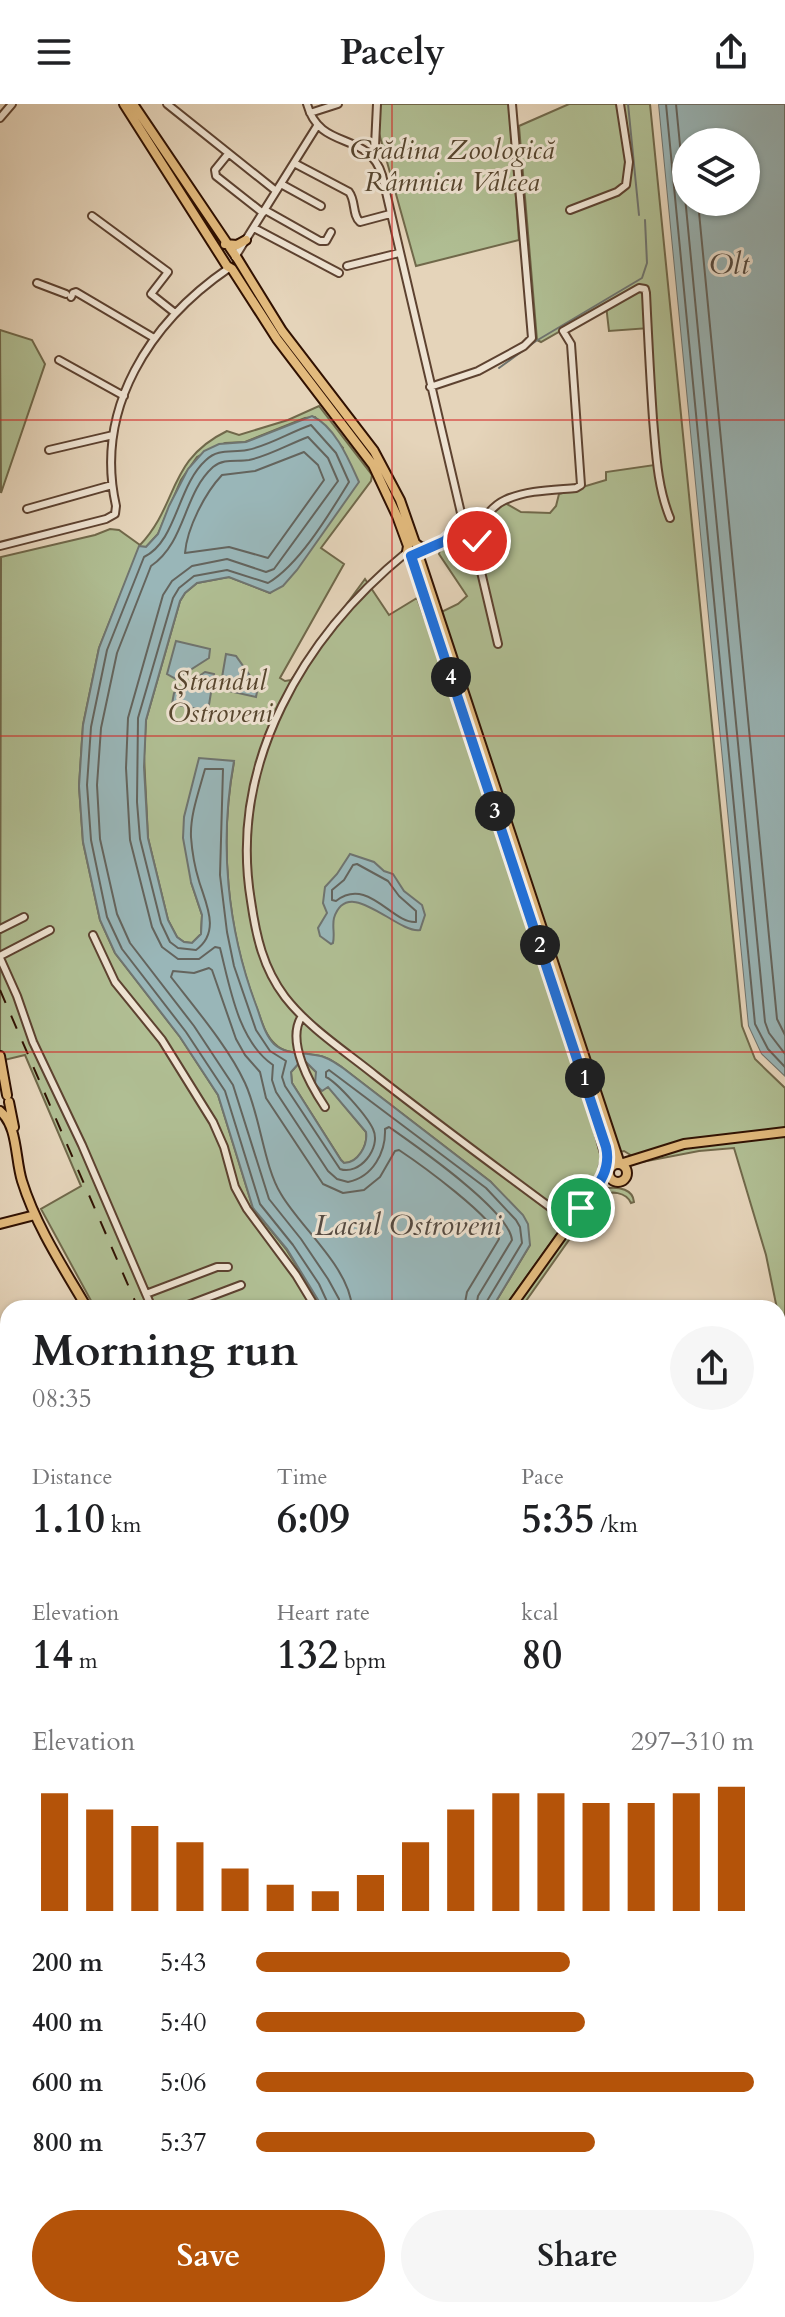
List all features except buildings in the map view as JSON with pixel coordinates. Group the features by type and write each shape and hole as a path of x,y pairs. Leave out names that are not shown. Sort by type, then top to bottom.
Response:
{"main road":[{"path":"124,104 231,263 277,339 373,465 392,503 413,551 612,1154 627,1173"},
{"path":"133,104 225,244 231,263"},
{"path":"225,244 237,245 246,240"},
{"path":"0,1056 6,1108 0,1111 7,1119 14,1140"},
{"path":"5,1096 20,1176 35,1215 83,1300"},
{"path":"516,1300 614,1164 638,1160 684,1144 785,1132"},
{"path":"612,1154 638,1160"},
{"path":"612,1154 609,1170 611,1180 617,1182"},
{"path":"601,1181 612,1154"},
{"path":"592,1194 623,1181 638,1160"},
{"path":"0,1224 35,1215"}],"street":[{"path":"0,118 12,104"},
{"path":"167,104 276,191"},
{"path":"307,104 317,126 371,153 380,168 460,502 461,519 458,529 440,544 413,551 379,575 348,607 293,682 272,725 256,779 249,824 247,870 257,938 276,984 302,1016 430,1118 570,1222"},
{"path":"310,113 338,104"},
{"path":"371,153 375,146 377,104"},
{"path":"430,387 478,371 528,344 532,338 512,104"},
{"path":"570,210 617,192 626,185 629,162 620,104"},
{"path":"0,546 110,518 115,514 109,458 113,435 124,396 154,338 175,313 231,263 317,126"},
{"path":"228,154 215,170 216,176 264,212 320,241 326,241 331,232"},
{"path":"294,163 349,192 360,222 390,214"},
{"path":"281,184 321,206"},
{"path":"92,216 168,272 151,294 175,313"},
{"path":"254,228 339,273"},
{"path":"347,266 399,253"},
{"path":"37,283 68,296 76,292 154,338"},
{"path":"458,529 475,528 500,502 516,496 581,485 571,344 563,331 639,288 645,289 646,293 647,349 656,457 670,518"},
{"path":"59,360 124,396"},
{"path":"49,450 113,435"},
{"path":"27,509 112,485"},
{"path":"458,529 470,532 476,538 498,644"},
{"path":"0,929 24,917"},
{"path":"50,930 0,957 33,1042 82,1145 149,1300"},
{"path":"93,935 115,982 162,1040 213,1122 224,1147 235,1187 252,1217 277,1248 311,1300"},
{"path":"302,1016 296,1026 302,1066 309,1084 325,1107"},
{"path":"146,1294 217,1267 228,1267"},
{"path":"201,1300 241,1285"}],"green space":[{"name":"Grădina Zoologică Râmnicu Vâlcea","path":"379,104 509,104 519,240 416,266 377,126"},
{"name":"Ștrandul Ostroveni","path":"569,104 650,104 742,1026 755,1059 785,1088 785,1300 775,1300 766,1255 734,1148 642,1162 624,1151 614,1153 615,1158 612,1159 610,1154 601,1157 595,1181 510,1300 497,1300 530,1245 491,1182 340,1066 323,1057 284,1050 265,1031 238,947 228,885 227,823 234,762 191,882 202,915 201,934 192,943 177,937 168,920 148,838 144,756 146,720 180,601 185,593 197,583 229,577 270,593 277,587 343,448 315,417 305,418 245,442 225,443 197,457 181,480 158,534 146,547 140,546 99,648 83,725 79,786 83,842 100,920 115,953 180,1037 218,1095 253,1208 286,1249 318,1300 91,1300 41,1209 81,1186 25,1055 0,1061 1,557 110,529 119,530 140,545 162,514 183,469 208,443 227,431 239,435 288,420 319,406 372,475 371,481 321,548 344,564 280,678 285,681 291,680 365,579 389,615 417,598 425,620 458,604 467,596 439,554 440,550 478,528 493,511 505,503 521,512 550,513 556,506 559,494 606,480 606,472 655,465 649,328 609,331 606,305 541,342 537,340 519,126"},
{"path":"0,330 32,340 45,364 1,493"},
{"path":"306,1062 316,1072 317,1082 328,1086 366,1132 361,1153 354,1160 344,1163 341,1160 292,1083 291,1072 299,1063"},
{"path":"608,1188 628,1192 634,1202 618,1193 600,1196 527,1300 520,1300 591,1199"}],"water":[{"name":"Olt","path":"658,104 785,104 785,1077 761,1054 748,1026"},
{"name":"Lacul Ostroveni","path":"312,416 334,435 359,482 283,586 270,593 229,577 197,583 180,601 146,720 144,767 148,838 168,920 177,937 184,942 192,943 201,934 202,915 191,882 183,838 184,817 199,758 234,761 227,822 228,884 238,946 265,1031 274,1044 284,1050 323,1057 343,1068 491,1182 523,1215 528,1224 530,1245 497,1300 318,1300 287,1249 253,1208 218,1095 180,1037 115,953 100,920 83,842 79,786 83,725 99,648 139,546 146,547 158,534 188,469 204,451 219,444 246,442","holes":["306,1062 316,1072 315,1084 322,1091 328,1087 366,1132 361,1152 354,1160 344,1163 341,1160 292,1083 291,1072 299,1063"]},
{"path":"176,641 210,649 209,658 176,679 167,674"},
{"path":"226,654 236,656 258,687 256,697 220,689"},
{"path":"205,672 214,674 208,711 172,704 174,693"},
{"path":"350,854 374,862 393,874 404,891 422,905 425,915 420,930 410,929 374,909 350,902 341,906 334,918 333,943 320,936 318,928 327,913 323,903 325,887"}],"pier":[{"path":"654,104 658,104 748,1026 761,1054 785,1077 785,1081 772,1073 758,1056 744,1027"}],"waterway":[{"path":"628,104 639,215"},
{"path":"499,368 536,341 642,278 647,263 645,220"}],"railway":[{"path":"0,990 135,1300"}],"route":[{"path":"477,541 470,532 458,529 445,541 411,556 606,1147 608,1157 601,1181 581,1208"}]}
